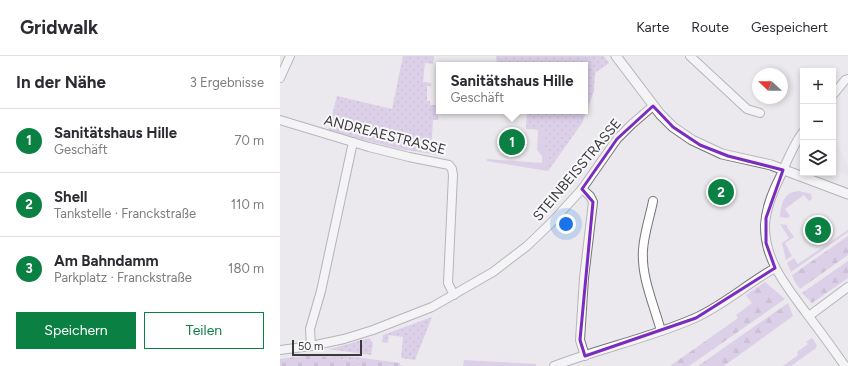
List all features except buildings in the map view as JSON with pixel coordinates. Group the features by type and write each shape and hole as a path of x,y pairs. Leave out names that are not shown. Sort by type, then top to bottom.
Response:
{"street":[{"path":"280,78 290,56"},
{"path":"616,56 653,106 673,127 700,145 728,156 771,165 848,194"},
{"path":"690,56 747,109 760,113"},
{"path":"836,91 845,80 848,79"},
{"name":"STEINBEISSTRASSE","path":"280,350 311,346 344,339 373,330 432,307 493,272 527,246 551,223 582,189 617,139 653,106"},
{"name":"ANDREAESTRASSE","path":"280,120 409,157 450,165 453,175 448,283 454,295"},
{"path":"800,136 770,201 766,218 766,243 775,268 792,294 845,366"},
{"path":"311,346 310,329 320,291 353,142"},
{"path":"582,189 590,196 593,202 584,278 580,340 585,356"},
{"path":"654,201 644,239 643,261 647,283 661,331"},
{"path":"554,366 661,331 703,314 775,268"},
{"path":"809,316 848,287"}],"highlighted area":[{"path":"653,106 673,127 700,145 728,156 783,170 766,218 766,243 775,268 696,318 585,356 580,340 593,202 582,189 617,139"}],"shaded area":[{"path":"836,140 848,166 848,175 836,170"}],"green space":[{"path":"403,56 434,56 433,64 425,63 423,82 431,83 431,86 427,86 427,101 430,101 430,105 436,105 436,114 438,114 438,120 433,120 431,152 445,155 400,149 328,131 337,96 392,109"},
{"path":"496,56 604,56 609,63 595,73 594,91 588,107 588,62 497,62"},
{"path":"527,114 585,114 582,123 548,171 548,154 544,151 544,130 526,129"},
{"path":"538,130 544,130 544,151 548,154 548,171 487,161 487,159 542,163 542,156 537,150"},
{"path":"799,191 811,194 812,199 809,201 804,195 785,209 790,216 787,218 780,217 784,199 790,194"},
{"path":"780,224 787,225 794,237 785,243 792,256 786,260 782,243 789,238"},
{"path":"848,230 848,232 791,272 787,263 794,258 798,264"},
{"path":"848,236 848,255 800,289 792,275"},
{"path":"848,261 848,278 812,303 802,293"},
{"path":"765,282 785,299 689,366 670,366 738,318 736,315 752,303 746,295"},
{"path":"788,303 793,316 724,366 698,366"},
{"path":"432,317 415,360 401,358 403,337 389,335 388,343 382,342 383,335"},
{"path":"369,338 373,343 371,355 327,349 334,348"},
{"path":"812,338 817,345 816,348 791,366 783,366 798,355 797,352 808,344 806,342"},
{"path":"328,354 363,358 363,362 312,355"},
{"path":"312,355 362,362 363,358 400,363 400,365 404,366 280,366 280,359"},
{"path":"464,360 536,364 536,366 463,366"}],"place":[{"name":"Sanitätshaus Hille","path":"512,142"},
{"name":"Shell","path":"721,192"},
{"name":"Am Bahndamm","path":"818,230"}]}
